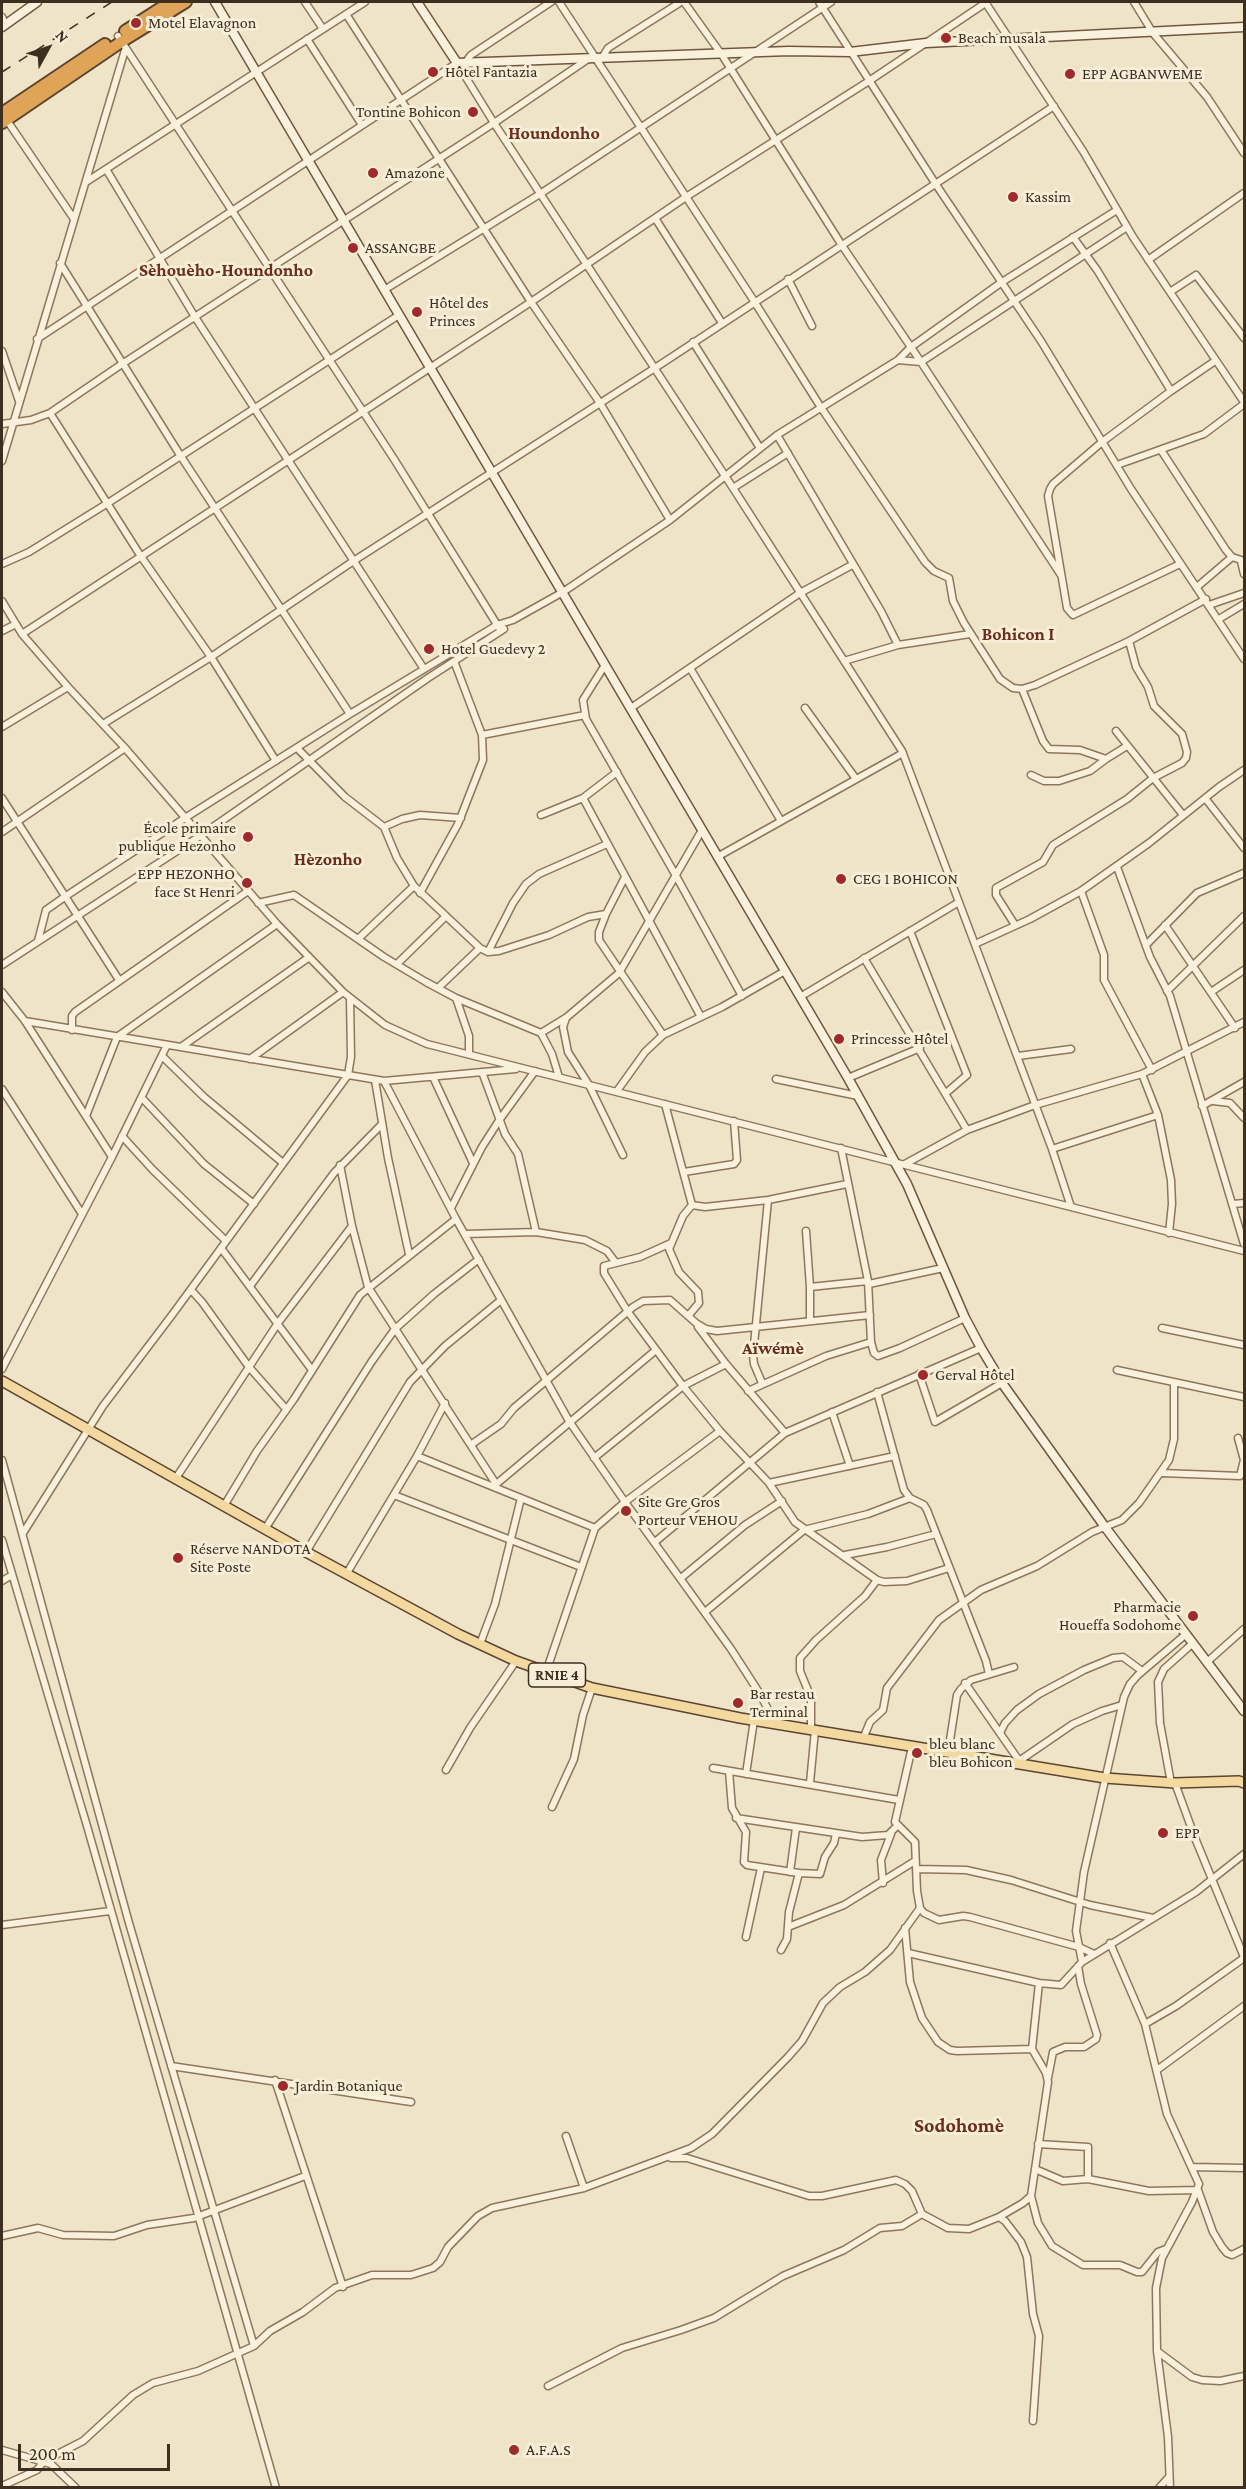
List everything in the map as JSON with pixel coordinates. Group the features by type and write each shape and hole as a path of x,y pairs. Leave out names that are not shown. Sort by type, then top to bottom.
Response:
{"highway":[{"path":"121,43 170,2"},
{"path":"3,119 54,82 186,2"}],"main road":[{"name":"RNIE 4","path":"2,1381 411,1609 516,1660 592,1688 754,1720 1105,1778 1173,1783 1243,1780"}],"street":[{"path":"3,22 37,2"},
{"path":"215,2 258,71 343,221 858,1096 900,1163 964,1318 1002,1383 1185,1635 1245,1711"},
{"path":"305,2 323,29"},
{"path":"86,182 365,2"},
{"path":"417,2 461,63 494,123 726,477 903,753 1018,1056 1071,1207"},
{"path":"37,339 551,2"},
{"path":"558,2 820,406 925,562 934,571 949,578 954,601 970,634 1000,678 1013,688 1022,689 1077,666 1208,602 1245,593"},
{"path":"2,424 32,420 50,413 268,269 682,2 722,55 842,244 1061,575"},
{"path":"384,290 540,194 730,68 820,4 831,2"},
{"path":"22,634 531,302 686,197 869,81 986,2 1054,106 1148,260 1245,403 1204,434 1117,465"},
{"path":"1134,2 1153,33 1206,97 1245,153"},
{"path":"820,4 935,183 1002,282 1180,564 1245,659"},
{"path":"346,14 531,302 600,403 670,520"},
{"path":"461,63 789,51 850,52 926,43 1245,27"},
{"path":"307,39 362,125"},
{"path":"121,43 429,514 499,628"},
{"path":"2,462 37,339 86,182 121,43"},
{"path":"103,723 211,657 355,560 655,368 1054,106"},
{"path":"3,119 74,219"},
{"path":"106,169 162,258 195,317 424,669"},
{"path":"1148,260 1245,193"},
{"path":"38,940 46,910 66,896 184,818 350,714 424,669 563,592 670,520 777,435 820,406 898,360 911,347 1002,282 1116,210"},
{"path":"655,218 722,323"},
{"path":"898,360 921,362 1127,227"},
{"path":"1074,237 1171,391"},
{"path":"60,263 180,455 350,714"},
{"path":"1170,292 1197,275 1245,338"},
{"path":"788,279 812,326"},
{"path":"2,564 29,552 108,503 399,315"},
{"path":"693,342 760,448"},
{"path":"2,351 19,401"},
{"path":"1180,564 1073,615 1067,608 1048,496 1053,484 1102,442 1215,361"},
{"path":"50,413 140,555 211,657 276,761"},
{"path":"777,435 881,611 898,645"},
{"path":"1161,450 1232,557 1243,561 1245,574"},
{"path":"733,488 788,453"},
{"path":"1197,587 1232,557"},
{"path":"631,708 800,593 852,565"},
{"path":"2,601 22,634 125,748 258,903 308,958 343,992 385,1025 410,1037 522,1068 1245,1251"},
{"path":"1219,619 1245,604"},
{"path":"2,631 15,625"},
{"path":"2,965 200,836 499,628"},
{"path":"844,661 898,645 970,634"},
{"path":"1015,925 996,895 996,888 1043,862 1053,845 1127,799 1153,778 1182,763 1187,752 1182,734 1154,706 1148,687 1136,667 1129,641"},
{"path":"1238,649 1245,644"},
{"path":"420,892 461,818 483,760 482,735 454,661"},
{"path":"605,665 583,700 585,715 742,996"},
{"path":"690,668 781,821"},
{"path":"2,727 68,687"},
{"path":"1022,689 1047,748 1086,751 1106,759"},
{"path":"390,691 396,700"},
{"path":"805,708 856,778"},
{"path":"482,735 585,715"},
{"path":"1116,731 1183,815"},
{"path":"1031,775 1044,781 1059,781 1090,771 1127,746"},
{"path":"2,832 125,748"},
{"path":"297,748 345,797 384,827 397,858 414,886 480,948 488,952 499,951 549,935 588,917 606,914"},
{"path":"717,857 903,753"},
{"path":"975,944 1081,891 1117,867 1205,798 1245,770"},
{"path":"541,815 583,798 617,772"},
{"path":"2,798 119,980"},
{"path":"583,798 702,1017"},
{"path":"1205,798 1245,848"},
{"path":"384,827 402,819 420,815 461,818"},
{"path":"541,1033 567,1017 619,973 702,830"},
{"path":"488,952 513,903 526,884 539,874 607,844"},
{"path":"1117,867 1146,945 1167,991 1245,1244"},
{"path":"1146,945 1197,893 1245,873"},
{"path":"625,877 606,914 599,932 599,940 619,973 663,1035"},
{"path":"358,939 414,886"},
{"path":"72,1030 72,1016 75,1012 248,891"},
{"path":"1081,891 1104,954 1104,980 1152,1070"},
{"path":"258,903 294,895 358,939 438,988 456,998 541,1033 552,1054 559,1077"},
{"path":"800,997 959,902"},
{"path":"397,964 446,916"},
{"path":"1167,991 1245,916"},
{"path":"86,1116 117,1037 277,924"},
{"path":"1165,925 1235,1028"},
{"path":"909,931 966,1075 966,1078 946,1093"},
{"path":"438,988 480,948"},
{"path":"180,1048 308,958"},
{"path":"864,958 920,1048 967,1130"},
{"path":"1211,992 1245,970"},
{"path":"617,1091 632,1068 663,1035 702,1017 785,971"},
{"path":"2,992 24,1021 112,1157"},
{"path":"250,1059 343,992"},
{"path":"23,1533 103,1406 348,1075 351,1057 350,998"},
{"path":"456,998 469,1036 469,1054"},
{"path":"567,1017 563,1027 564,1040 623,1155"},
{"path":"24,1021 384,1082 522,1068"},
{"path":"900,1163 967,1130 1035,1105 1152,1070 1245,1022"},
{"path":"2,1369 167,1046"},
{"path":"848,1078 920,1048"},
{"path":"1018,1056 1071,1048"},
{"path":"162,1056 204,1097 283,1163"},
{"path":"451,1208 473,1163 500,1119 536,1071"},
{"path":"482,1072 507,1138 518,1154 536,1232"},
{"path":"1142,1074 1158,1115 1171,1180 1172,1204 1169,1233"},
{"path":"434,1077 473,1163"},
{"path":"776,1079 858,1096"},
{"path":"375,1080 409,1254"},
{"path":"384,1082 456,1219 569,1421 705,1612 756,1688 775,1723"},
{"path":"1202,1106 1245,1082"},
{"path":"2,1089 82,1214"},
{"path":"1229,1091 1230,1102 1245,1118"},
{"path":"142,1098 204,1164 254,1204"},
{"path":"1212,1101 1230,1102"},
{"path":"665,1104 692,1205"},
{"path":"1052,1149 1158,1115"},
{"path":"684,1172 734,1164 737,1160 734,1121"},
{"path":"250,1286 340,1165 382,1124"},
{"path":"122,1136 152,1169 226,1241"},
{"path":"841,1148 868,1282 871,1342 876,1355 883,1355 918,1341 964,1318"},
{"path":"340,1165 352,1226 369,1287 472,1444 495,1485"},
{"path":"692,1205 705,1207 768,1200 847,1184"},
{"path":"762,1383 754,1364 755,1328 768,1200"},
{"path":"1233,1204 1245,1203"},
{"path":"688,1316 695,1310 700,1298 695,1287 684,1278 670,1254 671,1243 683,1216 692,1205"},
{"path":"224,1506 257,1451 360,1295 456,1219"},
{"path":"176,1478 278,1323 352,1226"},
{"path":"806,1231 810,1320"},
{"path":"465,1234 536,1232 593,1243 607,1251 616,1263"},
{"path":"671,1243 640,1257 604,1266 602,1270 628,1312 683,1386 720,1431 769,1483 795,1522 877,1580 893,1583 907,1581 949,1569"},
{"path":"221,1248 312,1370"},
{"path":"265,1529 372,1361 395,1329 434,1294 479,1259"},
{"path":"810,1287 868,1282 943,1268"},
{"path":"191,1290 249,1367 286,1409"},
{"path":"306,1552 410,1382 468,1326 501,1300"},
{"path":"472,1444 501,1424 514,1408 643,1301 670,1300 696,1323 706,1329 717,1331 870,1315"},
{"path":"696,1323 726,1364 785,1433"},
{"path":"1162,1328 1245,1345"},
{"path":"748,1391 826,1356 871,1342"},
{"path":"655,1542 785,1433 981,1348"},
{"path":"495,1485 656,1350"},
{"path":"594,1458 683,1386 726,1364"},
{"path":"1117,1370 1245,1397"},
{"path":"919,1374 935,1422 1002,1383"},
{"path":"863,1738 870,1722 883,1710 885,1692 936,1624 962,1602 998,1582 1037,1566 1092,1532 1122,1520 1130,1512 1162,1473 1169,1460 1174,1439 1174,1383"},
{"path":"877,1392 904,1490 910,1498 924,1505 986,1661 989,1674"},
{"path":"347,1573 417,1456 445,1402"},
{"path":"832,1412 850,1466"},
{"path":"546,1672 595,1528 625,1502 720,1431"},
{"path":"1162,1473 1240,1476 1244,1460 1238,1438"},
{"path":"417,1456 495,1485 595,1528"},
{"path":"769,1483 894,1456"},
{"path":"2,1460 129,1923 254,2346"},
{"path":"394,1495 581,1567"},
{"path":"480,1644 495,1604 521,1498"},
{"path":"705,1612 804,1530 868,1514 910,1498"},
{"path":"681,1578 745,1526 782,1501"},
{"path":"845,1556 936,1534"},
{"path":"2,1540 276,2487"},
{"path":"2,1580 12,1575"},
{"path":"810,1783 813,1730 811,1698 800,1671 800,1658 816,1640 865,1596 877,1580"},
{"path":"1207,1662 1244,1630"},
{"path":"1166,2249 1158,2252 1142,2272 1120,2265 1095,2267 1077,2264 1048,2241 1038,2223 1031,2196 1053,2052 1065,2047 1084,2047 1096,2039 1097,2035 1081,1984 1076,1931 1079,1902 1122,1705 1130,1684 1185,1635"},
{"path":"1145,2024 1176,2006 1245,1957 1173,1783 1160,1723 1158,1682 1164,1669 1192,1644"},
{"path":"1000,1733 1010,1716 1017,1710 1039,1694 1084,1670 1113,1658 1123,1657 1142,1671"},
{"path":"446,1770 470,1728 516,1660"},
{"path":"948,1753 957,1695 965,1683 1014,1667"},
{"path":"965,1683 1021,1763 1073,1724 1122,1705"},
{"path":"552,1807 574,1759 592,1688"},
{"path":"746,1774 754,1720"},
{"path":"912,1747 895,1818 897,1826 914,1839 917,1891 920,1908 924,1913 935,1919 970,1917 1079,1947 1094,1954"},
{"path":"713,1768 899,1800"},
{"path":"729,1771 732,1808 747,1837 745,1864 790,1872 820,1874 836,1834"},
{"path":"736,1818 862,1837 891,1834"},
{"path":"883,1883 881,1860 891,1834 897,1826"},
{"path":"790,1872 796,1828"},
{"path":"908,1953 1039,1983 1061,1984 1080,1964 1094,1954 1196,1892 1245,1854"},
{"path":"788,1927 844,1905 883,1883 915,1861"},
{"path":"746,1937 761,1868"},
{"path":"917,1869 966,1870 1011,1880 1079,1902 1153,1918"},
{"path":"781,1950 786,1942 789,1912 799,1873"},
{"path":"2,2486 37,2469 44,2461 83,2440 117,2408 153,2384 198,2371 254,2346 270,2331 303,2312 327,2293 372,2275 402,2276 429,2270 440,2262 451,2244 484,2212 496,2206 515,2204 584,2188 691,2148 712,2134 802,2041 823,2003 840,1987 865,1972 890,1950 920,1908"},
{"path":"2,1925 110,1911"},
{"path":"906,1928 908,1973 922,2018 938,2042 944,2047 957,2051 1032,2049"},
{"path":"1110,1943 1145,2024 1167,2114 1199,2184 1162,2258 1156,2288 1157,2351 1168,2437 1170,2487"},
{"path":"1039,1983 1032,2049 1046,2073 1048,2082"},
{"path":"1157,2070 1245,2006"},
{"path":"171,2066 411,2102"},
{"path":"275,2080 342,2287"},
{"path":"566,2136 584,2188"},
{"path":"1038,2145 1088,2147 1088,2179"},
{"path":"661,2158 687,2158 809,2196 832,2194 896,2180 905,2184 912,2192 922,2214 941,2226 959,2230 969,2229 999,2217 1018,2207 1031,2196"},
{"path":"1192,2167 1245,2168"},
{"path":"1035,2169 1063,2181 1088,2179 1149,2192 1198,2190"},
{"path":"2,2236 38,2228 63,2235 114,2236 147,2225 198,2217 305,2176"},
{"path":"1198,2190 1213,2232 1222,2247 1232,2255 1245,2249"},
{"path":"548,2386 622,2348 714,2318 783,2276 844,2250 880,2228 902,2226 922,2214"},
{"path":"999,2217 1005,2221 1021,2242 1029,2266 1032,2314 1040,2336 1033,2421"},
{"path":"1157,2351 1186,2373 1202,2380 1220,2381 1245,2376"},
{"path":"2,2450 21,2457 44,2461 58,2469 76,2487"},
{"path":"1159,2487 1169,2477"}],"railway":[{"path":"2,72 112,2"}],"place":[{"name":"Motel Elavagnon","path":"136,23"},
{"name":"Beach musala","path":"946,38"},
{"name":"Hôtel Fantazia","path":"433,72"},
{"name":"EPP AGBANWEME","path":"1070,74"},
{"name":"Tontine Bohicon","path":"473,112"},
{"name":"Amazone","path":"373,173"},
{"name":"Kassim","path":"1013,197"},
{"name":"ASSANGBE","path":"353,248"},
{"name":"Hôtel des Princes","path":"417,312"},
{"name":"Hotel Guedevy 2","path":"429,649"},
{"name":"École primaire publique Hezonho","path":"248,837"},
{"name":"CEG 1 BOHICON","path":"841,879"},
{"name":"EPP HEZONHO face St Henri","path":"247,883"},
{"name":"Princesse Hôtel","path":"839,1039"},
{"name":"Gerval Hôtel","path":"923,1375"},
{"name":"Site Gre Gros Porteur VEHOU","path":"626,1511"},
{"name":"Réserve NANDOTA Site Poste","path":"178,1558"},
{"name":"Pharmacie Houeffa Sodohome","path":"1193,1616"},
{"name":"Bar restau Terminal","path":"738,1703"},
{"name":"bleu blanc bleu Bohicon","path":"917,1753"},
{"name":"EPP","path":"1163,1833"},
{"name":"Jardin Botanique","path":"283,2086"},
{"name":"A.F.A.S","path":"514,2450"}],"district":[{"name":"Houndonho","path":"554,133"},
{"name":"Sèhouèho-Houndonho","path":"226,270"},
{"name":"Bohicon I","path":"1018,634"},
{"name":"Hèzonho","path":"328,859"},
{"name":"Aïwémè","path":"773,1348"},
{"name":"Sodohomè","path":"959,2126"}]}
